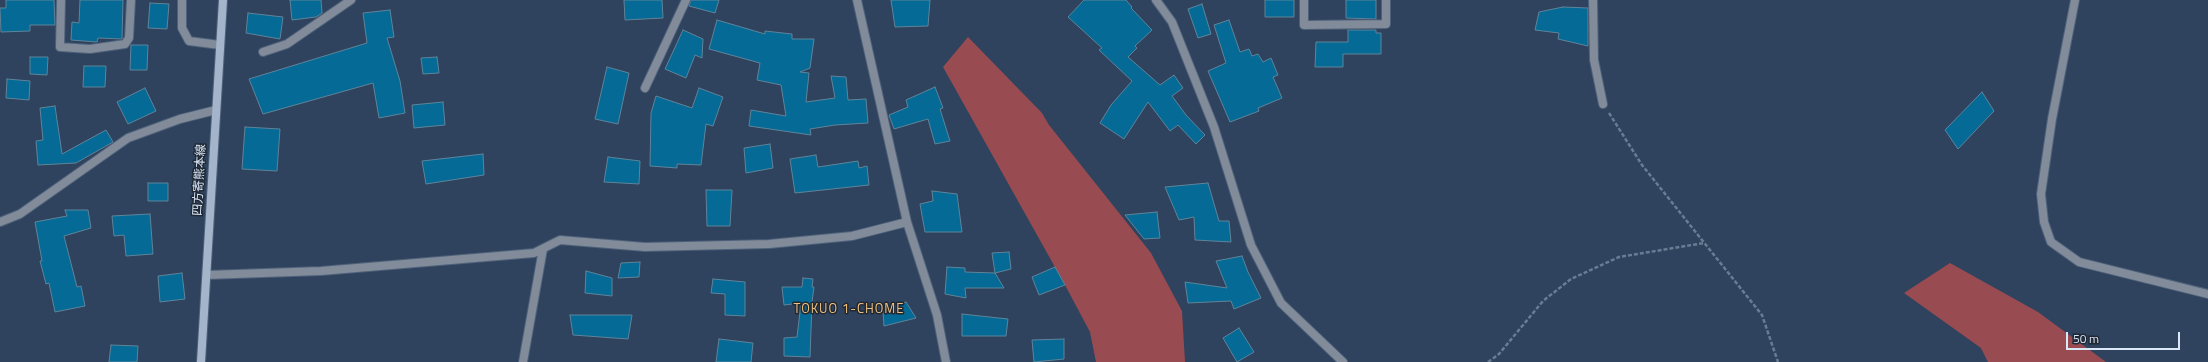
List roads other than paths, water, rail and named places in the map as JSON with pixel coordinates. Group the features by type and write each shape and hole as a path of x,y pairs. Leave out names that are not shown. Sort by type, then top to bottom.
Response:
{"main road":[{"name":"四方寄熊本線","path":"201,362 223,0"}],"street":[{"path":"61,0 60,47 90,49 126,44 129,38 131,0"},
{"path":"182,0 182,28 189,41 220,45"},
{"path":"264,52 287,44 351,0"},
{"path":"645,88 686,0"},
{"path":"857,0 907,222 937,315 946,362"},
{"path":"1156,0 1172,22 1214,127 1251,245 1281,303 1343,362"},
{"path":"1304,0 1304,25 1386,24 1386,0"},
{"path":"1593,0 1594,60 1603,104"},
{"path":"2075,0 2052,118 2041,194 2044,222 2051,242 2079,262 2208,294"},
{"path":"0,222 20,214 128,138 180,119 216,110"},
{"path":"207,275 321,271 534,254 560,240 645,247 770,244 852,236 907,222"},
{"path":"523,362 544,249"}],"district":[{"name":"TOKUO 1-CHOME","path":"849,310"}]}
